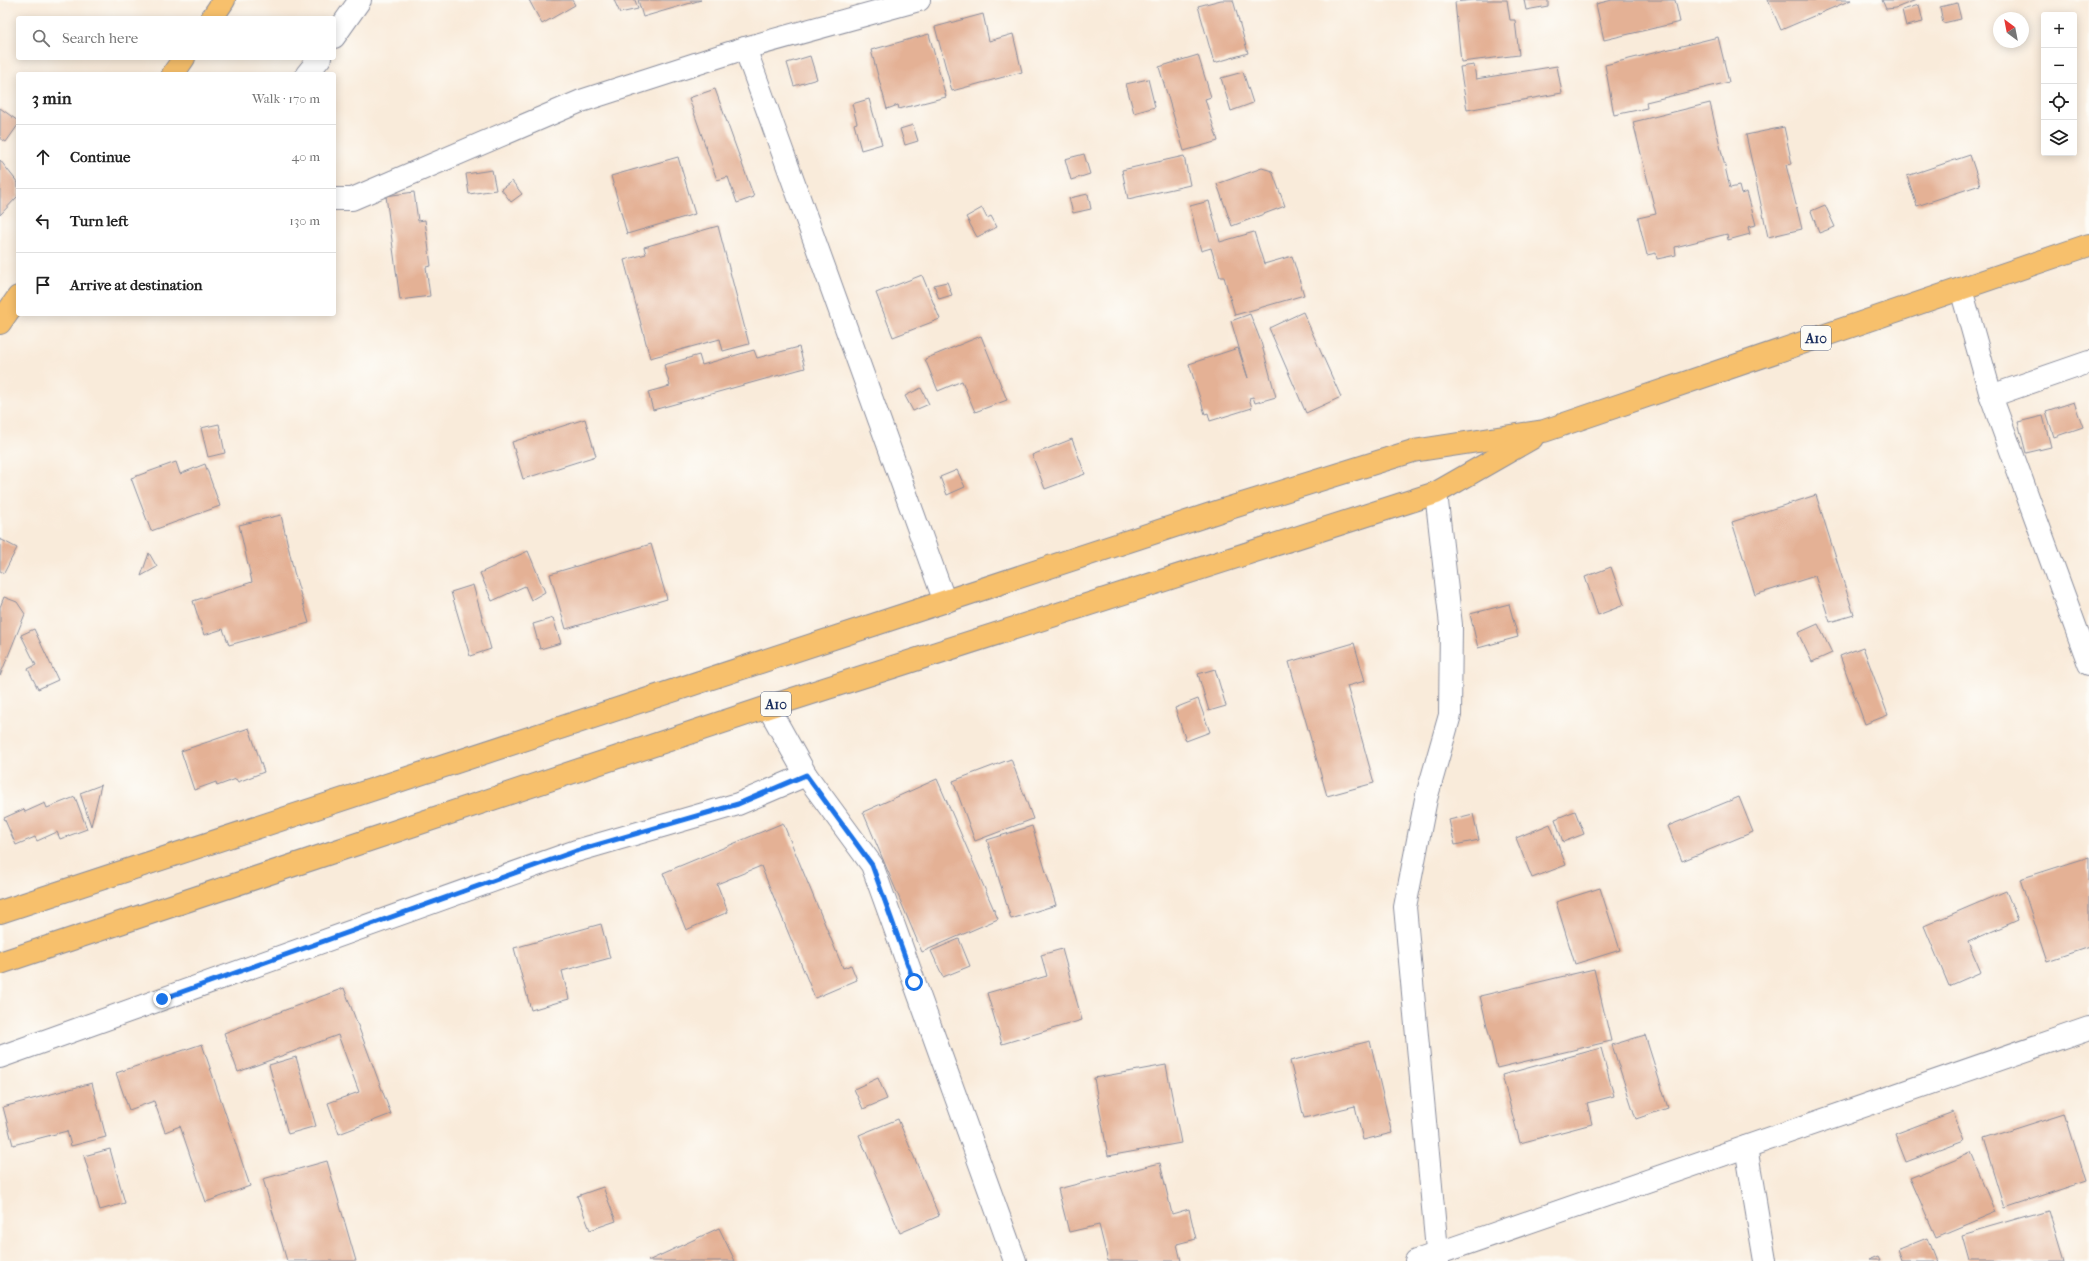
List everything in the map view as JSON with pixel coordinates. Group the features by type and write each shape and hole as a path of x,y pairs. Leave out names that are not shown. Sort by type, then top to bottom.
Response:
{"highway":[{"path":"213,16 224,0"},
{"path":"174,72 183,60"},
{"name":"A10","path":"0,912 1220,511 1413,451 1544,431 2089,245"},
{"path":"0,323 16,300"},
{"name":"A10","path":"0,963 768,707 1436,493 1544,431"}],"street":[{"path":"336,34 360,0"},
{"path":"336,199 352,199 581,101 745,48 919,0"},
{"path":"745,48 945,602"},
{"path":"309,72 318,60"},
{"path":"1961,289 1991,396 2089,664"},
{"path":"1991,396 2089,362"},
{"path":"1436,493 1452,625 1450,715 1426,799 1405,907 1437,1258"},
{"path":"768,707 806,775 872,865 1015,1261"},
{"path":"0,1057 576,851 738,804 806,775"},
{"path":"1416,1261 1437,1258 1746,1147 2089,1028"},
{"path":"1746,1147 1765,1261"}],"building":[{"path":"529,0 572,0 575,5 542,24"},
{"path":"614,0 635,0 638,9 620,13"},
{"path":"638,0 701,0 643,17"},
{"path":"1221,0 1233,0 1248,53 1214,63 1198,6"},
{"path":"1474,0 1507,0 1510,20 1515,20 1519,55 1461,62 1455,2"},
{"path":"1524,0 1548,0 1548,6 1526,10"},
{"path":"1612,0 1675,0 1680,22 1604,40 1596,4"},
{"path":"1768,0 1851,0 1781,30"},
{"path":"1882,0 1916,0 1896,8 1886,9"},
{"path":"1957,3 1961,19 1943,23 1940,7"},
{"path":"1919,5 1923,22 1906,26 1902,10"},
{"path":"983,14 989,41 1013,34 1022,72 952,91 935,27"},
{"path":"929,34 946,97 899,109 898,105 887,109 871,50"},
{"path":"1718,37 1729,82 1646,102 1647,108 1614,115 1605,65"},
{"path":"1198,55 1211,97 1205,99 1218,141 1184,151 1159,67"},
{"path":"810,56 817,79 794,86 787,63"},
{"path":"1474,65 1476,79 1557,66 1562,93 1467,110 1460,67"},
{"path":"1243,72 1253,103 1231,111 1221,78"},
{"path":"1148,79 1155,107 1134,113 1126,84"},
{"path":"715,89 754,197 737,203 728,177 717,180 689,98"},
{"path":"869,99 882,144 861,150 854,124 857,123 852,104"},
{"path":"1710,103 1730,188 1739,186 1741,194 1747,192 1756,225 1748,227 1750,234 1728,240 1727,234 1675,247 1676,255 1657,259 1656,253 1647,255 1638,218 1656,214 1633,122"},
{"path":"0,108 16,120 16,128 6,142 0,138"},
{"path":"913,125 918,141 905,145 900,129"},
{"path":"1784,127 1792,164 1786,165 1802,229 1768,237 1746,135"},
{"path":"1084,154 1090,174 1071,180 1065,159"},
{"path":"1970,155 1980,185 1917,206 1907,176"},
{"path":"1184,156 1190,185 1128,199 1122,170"},
{"path":"678,157 695,214 627,234 611,176"},
{"path":"0,160 16,180 16,198 0,215"},
{"path":"1262,168 1272,171 1285,206 1232,226 1217,184"},
{"path":"492,170 496,190 469,194 466,174"},
{"path":"512,181 522,194 511,202 501,189"},
{"path":"414,192 418,221 425,220 431,266 426,267 430,296 400,300 386,196"},
{"path":"1088,194 1091,209 1073,213 1069,198"},
{"path":"1209,201 1220,242 1254,232 1264,264 1292,256 1304,295 1235,315 1224,277 1220,277 1211,248 1201,251 1190,206"},
{"path":"1825,205 1835,227 1819,233 1811,211"},
{"path":"982,208 987,218 991,216 997,227 977,237 966,217"},
{"path":"718,226 749,344 723,351 720,339 650,358 624,260 646,254 644,247"},
{"path":"922,275 940,319 893,337 876,293"},
{"path":"947,282 952,295 939,299 934,285"},
{"path":"1303,312 1341,397 1306,413 1269,328"},
{"path":"1250,314 1261,342 1276,397 1255,403 1253,397 1249,398 1252,408 1210,421 1208,413 1205,414 1189,364 1238,348 1248,378 1231,321"},
{"path":"981,336 1007,400 975,412 962,381 938,391 925,359"},
{"path":"799,347 805,368 653,410 648,392 670,386 664,365 699,355 702,365 754,350 757,358"},
{"path":"921,388 929,404 913,411 905,396"},
{"path":"2074,402 2083,427 2054,437 2046,411"},
{"path":"2043,416 2051,447 2026,453 2018,422"},
{"path":"585,419 596,456 523,479 512,442"},
{"path":"219,424 225,453 208,457 201,428"},
{"path":"1072,439 1085,474 1045,489 1032,455"},
{"path":"176,462 180,474 205,464 220,506 151,531 131,478"},
{"path":"957,470 965,487 947,495 940,477"},
{"path":"1816,495 1854,615 1830,622 1815,576 1755,595 1732,522"},
{"path":"281,515 294,572 309,623 229,645 223,629 204,635 193,601 252,582 239,525"},
{"path":"0,539 17,548 4,573 0,571"},
{"path":"651,544 667,599 566,629 550,574"},
{"path":"528,551 545,592 531,600 525,586 492,601 480,573"},
{"path":"149,553 157,567 141,576"},
{"path":"1611,567 1624,605 1598,615 1585,577"},
{"path":"473,585 491,649 470,656 451,592"},
{"path":"4,597 17,602 25,614 0,676 0,607"},
{"path":"1509,604 1518,637 1478,648 1470,614"},
{"path":"553,618 561,643 540,649 533,624"},
{"path":"1818,624 1832,653 1812,662 1798,633"},
{"path":"34,629 58,680 38,689 28,669 36,665 21,635"},
{"path":"1354,643 1365,681 1347,686 1374,783 1327,796 1289,662"},
{"path":"1863,647 1888,715 1865,724 1840,656"},
{"path":"1215,669 1226,706 1209,711 1198,674"},
{"path":"1198,699 1210,732 1186,741 1175,708"},
{"path":"249,728 264,772 238,782 236,779 217,786 216,782 194,790 181,751"},
{"path":"1011,759 1033,819 975,841 953,781"},
{"path":"937,779 998,919 922,952 863,812"},
{"path":"101,785 91,826 80,793"},
{"path":"75,797 87,829 60,839 57,832 37,841 35,837 16,845 4,818 24,809 25,812 45,803 47,808"},
{"path":"1739,797 1753,832 1682,861 1668,826"},
{"path":"1575,811 1584,834 1563,842 1555,819"},
{"path":"1473,814 1479,840 1455,845 1449,820"},
{"path":"783,823 843,968 851,965 857,980 815,998 761,866 717,884 728,912 686,930 663,873"},
{"path":"1550,824 1566,865 1532,878 1516,838"},
{"path":"1032,826 1056,905 1011,919 987,840"},
{"path":"2089,857 2089,947 2047,961 2020,879"},
{"path":"1600,888 1620,950 1575,964 1556,902"},
{"path":"2006,891 2018,920 1968,942 1981,972 1949,986 1924,926"},
{"path":"601,924 610,958 562,971 569,999 531,1010 514,948"},
{"path":"959,939 970,966 943,977 931,951"},
{"path":"1062,949 1082,1020 1002,1044 987,993 1047,976 1041,955"},
{"path":"1594,969 1611,1041 1497,1068 1480,996"},
{"path":"344,988 391,1114 339,1134 328,1103 359,1092 338,1035 238,1072 224,1033"},
{"path":"1645,1035 1668,1108 1636,1119 1612,1045"},
{"path":"1370,1041 1392,1133 1363,1140 1355,1106 1304,1118 1290,1061"},
{"path":"202,1044 250,1186 206,1202 180,1126 165,1132 154,1101 129,1110 116,1073"},
{"path":"1601,1048 1614,1096 1587,1103 1592,1124 1520,1143 1502,1075"},
{"path":"296,1057 316,1126 288,1134 269,1065"},
{"path":"1166,1065 1181,1143 1108,1156 1094,1078"},
{"path":"878,1078 887,1099 863,1109 854,1089"},
{"path":"92,1083 106,1137 71,1146 67,1131 13,1145 3,1107"},
{"path":"1953,1112 1964,1140 1906,1162 1895,1134"},
{"path":"2065,1113 2086,1181 2005,1208 1984,1139"},
{"path":"898,1119 939,1216 900,1233 859,1135"},
{"path":"110,1149 125,1203 100,1210 84,1156"},
{"path":"1971,1153 1996,1212 1936,1237 1910,1178"},
{"path":"327,1161 356,1261 287,1261 263,1179"},
{"path":"1160,1163 1172,1214 1189,1209 1196,1239 1177,1244 1181,1261 1108,1261 1099,1225 1069,1232 1058,1189"},
{"path":"603,1187 616,1221 590,1230 577,1196"},
{"path":"2048,1211 2063,1261 1969,1261 1962,1236"},
{"path":"719,1228 735,1261 648,1261"},
{"path":"1927,1238 1936,1261 1901,1261 1897,1250"},
{"path":"1878,1257 1880,1261 1868,1261"}],"route":[{"path":"162,999 576,851 738,804 806,775 872,865 914,982"}]}
